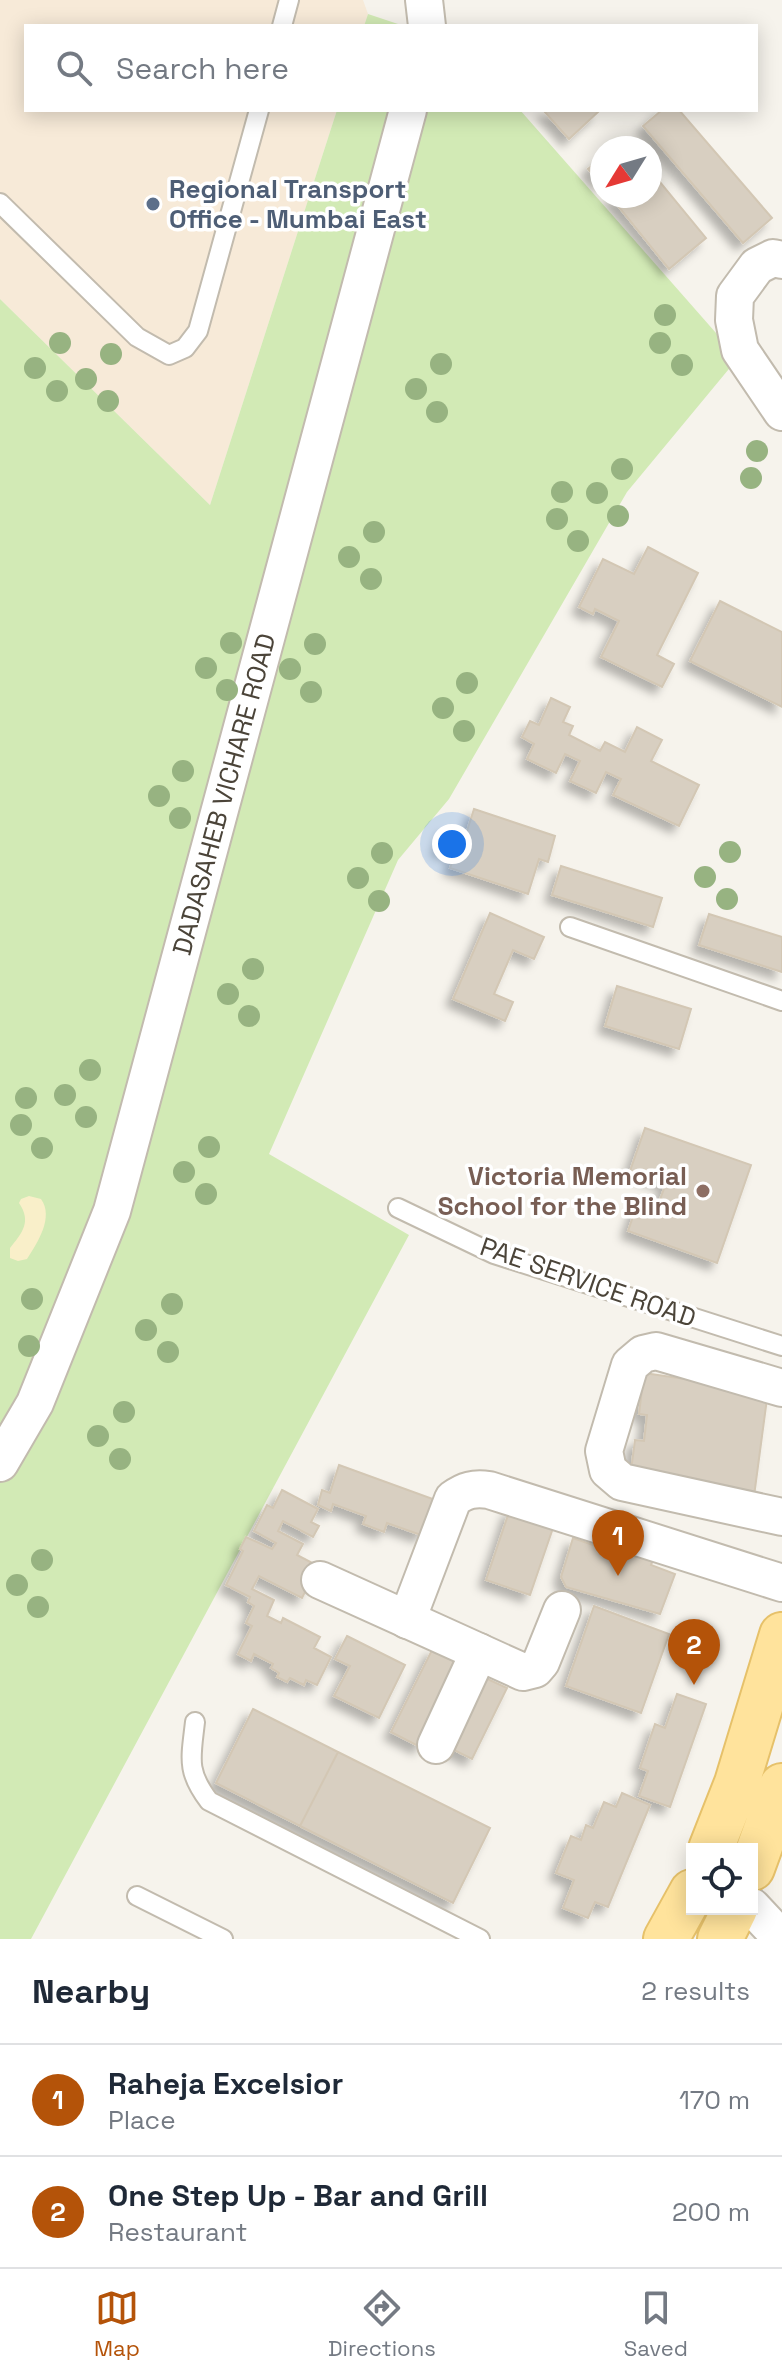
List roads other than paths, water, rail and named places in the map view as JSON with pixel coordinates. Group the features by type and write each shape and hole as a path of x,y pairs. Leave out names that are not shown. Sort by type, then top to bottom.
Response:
{"main road":[{"path":"713,1843 737,1783 782,1635"},
{"path":"758,1852 782,1786"},
{"path":"666,1939 686,1903"},
{"path":"720,1939 732,1915"}],"street":[{"path":"424,0 427,24"},
{"name":"DADASAHEB VICHARE ROAD","path":"0,1463 35,1403 112,1211 407,112"},
{"path":"782,260 773,258 757,266 735,296 734,320 740,350 782,412"},
{"path":"782,1388 656,1351 643,1354 630,1365 604,1451 608,1470 622,1482 782,1517"},
{"path":"407,1620 453,1499 475,1489 489,1490 782,1583"},
{"path":"320,1580 523,1672 529,1672 541,1662 562,1610"},
{"path":"436,1745 479,1652"},
{"path":"758,1913 782,1939"}],"lane":[{"path":"283,24 289,0"},
{"path":"0,203 137,337 169,355 185,348 198,331 204,316 258,112"},
{"path":"570,927 782,1001"},
{"name":"PAE SERVICE ROAD","path":"398,1208 494,1254 782,1346"},
{"path":"195,1722 192,1771 197,1785 209,1801 480,1939"},
{"path":"137,1896 223,1939"}],"place":[{"name":"Regional Transport Office - Mumbai East","path":"153,204"},
{"name":"Victoria Memorial School for the Blind","path":"703,1191"},
{"name":"Raheja Excelsior","path":"618,1576"},
{"name":"One Step Up - Bar and Grill","path":"694,1685"}]}
